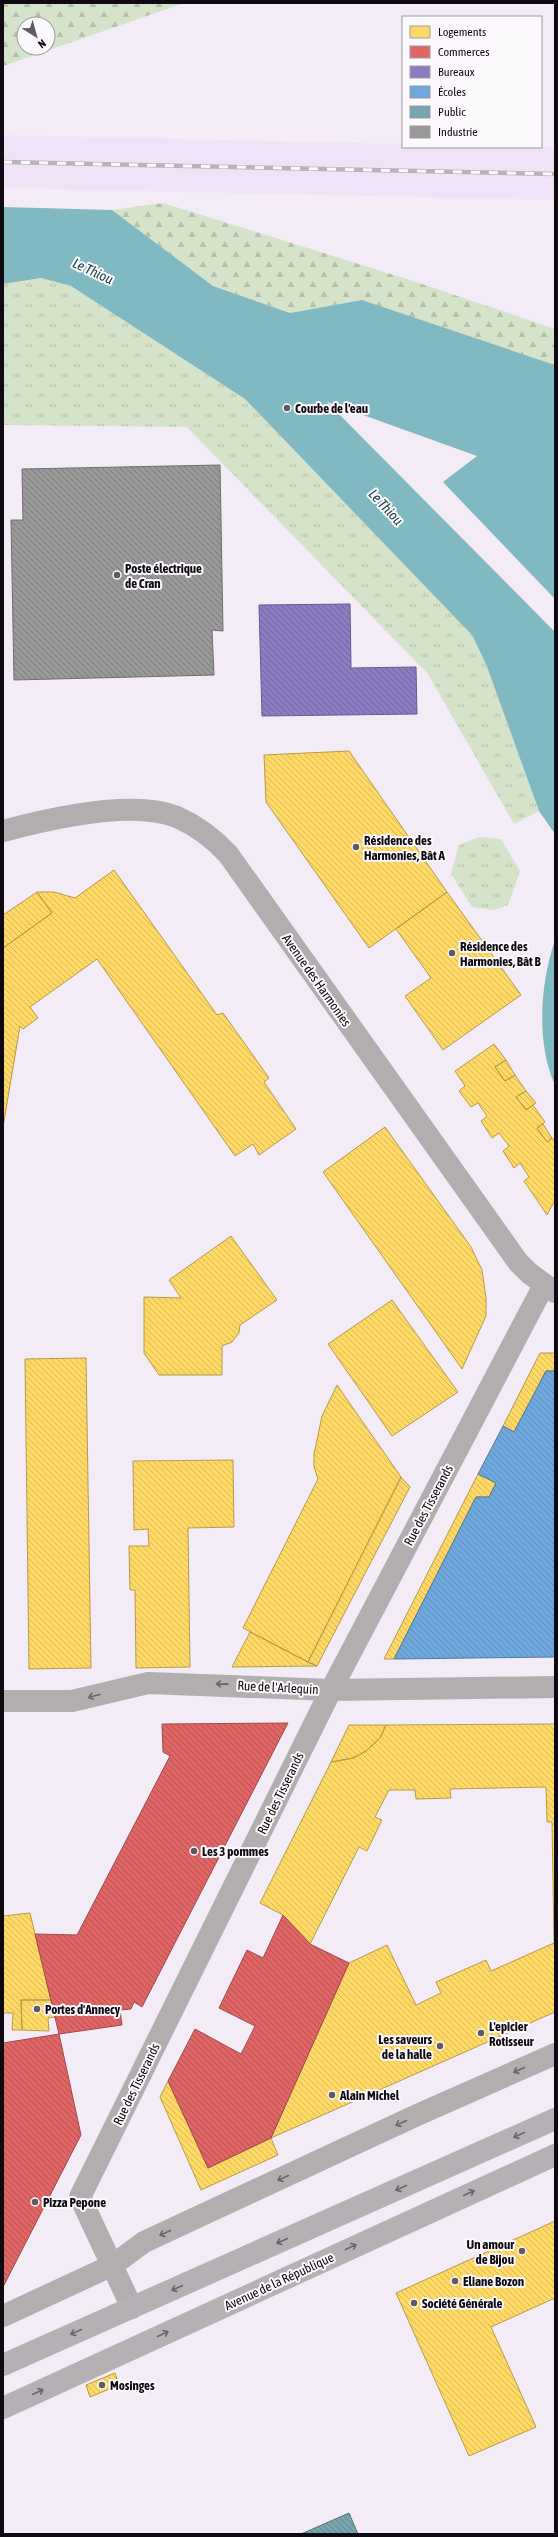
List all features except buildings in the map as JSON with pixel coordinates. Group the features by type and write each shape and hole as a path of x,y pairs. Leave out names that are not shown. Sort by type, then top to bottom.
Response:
{"main road":[{"path":"3,2365 555,2119"},
{"name":"Avenue de la République","path":"3,2408 555,2155"}],"street":[{"name":"Avenue des Harmonies","path":"3,831 77,814 135,810 176,817 208,834 228,854 509,1250 529,1274 550,1288"},
{"name":"Rue des Tisserands","path":"132,2308 80,2197 331,1690 550,1288"},
{"name":"Rue de l'Arlequin","path":"3,1701 72,1701 148,1683 331,1690 555,1687"},
{"path":"3,2316 113,2265 144,2242 415,2116 555,2054"}],"shaded area":[{"path":"3,135 402,144 402,148 555,147 555,200 3,188"}],"green space":[{"path":"3,3 184,3 56,48 56,16 16,16 16,56 32,56 3,66"},
{"path":"163,203 410,280 555,329 555,365 362,300 290,313 213,286 112,210"},
{"path":"41,278 71,286 245,399 444,605 472,635 486,664 539,811 514,824 428,674 187,427 3,425 3,284"},
{"path":"479,837 501,839 520,871 508,905 494,910 472,907 451,874 459,845"}],"water":[{"name":"Le Thiou","path":"3,207 112,210 213,286 290,313 362,300 555,365 555,599 443,482 477,456 327,402 555,632 555,834 539,811 486,664 472,635 245,399 71,286 41,278 3,284"},
{"path":"555,940 555,1085 549,1069 545,1051 542,1013 546,975"}],"railway":[{"path":"3,162 555,174"}],"place":[{"name":"Courbe de l'eau","path":"287,408"},
{"name":"Poste électrique de Cran","path":"117,575"},
{"name":"Résidence des Harmonies, Bât A","path":"356,847"},
{"name":"Résidence des Harmonies, Bât B","path":"452,953"},
{"name":"Les 3 pommes","path":"194,1851"},
{"name":"Portes d'Annecy","path":"37,2009"},
{"name":"L'epicier Rotisseur","path":"481,2033"},
{"name":"Les saveurs de la halle","path":"440,2046"},
{"name":"Alain Michel","path":"332,2095"},
{"name":"Pizza Pepone","path":"35,2202"},
{"name":"Un amour de Bijou","path":"522,2251"},
{"name":"Eliane Bozon","path":"455,2281"},
{"name":"Société Générale","path":"414,2303"},
{"name":"Mosinges","path":"102,2385"}]}
